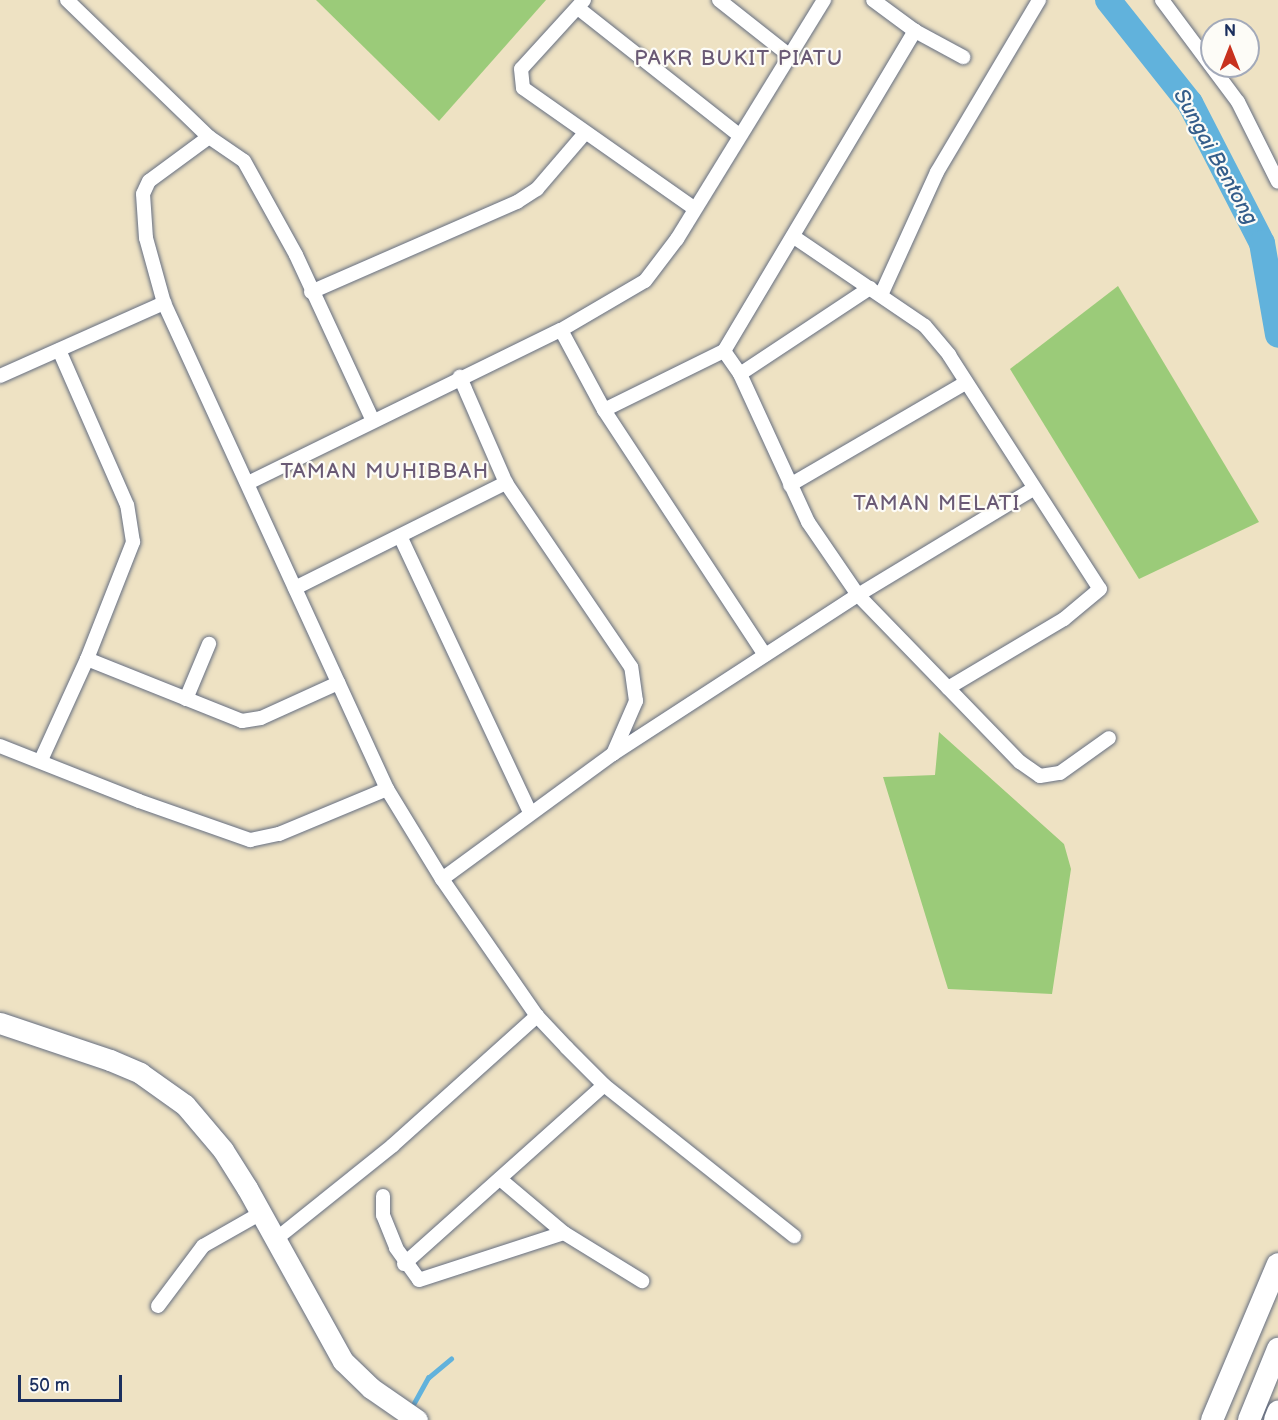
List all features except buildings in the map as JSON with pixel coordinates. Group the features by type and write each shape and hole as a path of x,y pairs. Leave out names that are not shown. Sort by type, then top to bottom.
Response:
{"highway":[{"path":"1212,1420 1278,1264"},
{"path":"1249,1420 1278,1349"},
{"path":"1275,1420 1278,1412"}],"main road":[{"path":"0,1023 110,1060 165,1089 205,1127 261,1213 343,1361 371,1388 417,1420"}],"street":[{"path":"68,0 208,137 244,161 374,421"},
{"path":"719,0 790,56"},
{"path":"248,483 460,377 561,330 645,281 695,209 824,0"},
{"path":"873,0 915,31 963,57"},
{"path":"741,375 875,292 937,172 1039,0"},
{"path":"1162,0 1238,102 1278,182"},
{"path":"695,209 523,88 519,77 521,69 581,4 739,135"},
{"path":"604,410 724,351 915,31"},
{"path":"311,292 517,202 537,189 585,132"},
{"path":"208,137 148,181 143,194 147,238 164,303 387,789 442,879 537,1016 604,1086 794,1236"},
{"path":"794,237 925,326 1100,589 1064,619 948,688"},
{"path":"0,376 164,303"},
{"path":"561,330 604,410 765,656"},
{"path":"41,760 87,659 133,542 133,528 128,505 59,350"},
{"path":"724,351 741,375 808,522 858,595 1032,773 1040,776 1060,773 1109,738"},
{"path":"460,377 506,483 631,667 636,701 613,754"},
{"path":"790,485 965,383"},
{"path":"295,588 506,483"},
{"path":"442,879 530,812 613,754 858,595 1032,489"},
{"path":"400,536 530,812"},
{"path":"186,699 210,644"},
{"path":"87,659 231,718 251,721 338,683"},
{"path":"0,746 41,760 139,801 250,840 279,834 387,789"},
{"path":"276,1239 408,1132 537,1016"},
{"path":"404,1264 604,1086"},
{"path":"500,1179 564,1233 642,1281"},
{"path":"383,1196 383,1215 404,1264 419,1280 564,1233"},
{"path":"158,1306 203,1246 261,1213"}],"green space":[{"path":"316,0 546,0 439,121"},
{"path":"1118,286 1259,522 1139,579 1010,369"},
{"path":"939,732 1064,844 1071,869 1052,994 948,989 883,777 935,775"}],"waterway":[{"name":"Sungai Bentong","path":"1108,0 1190,103 1262,243 1278,335"},
{"path":"414,1403 428,1378 451,1359"}],"district":[{"name":"PAKR BUKIT PIATU","path":"739,59"},
{"name":"TAMAN MUHIBBAH","path":"385,472"},
{"name":"TAMAN MELATI","path":"937,504"}]}
